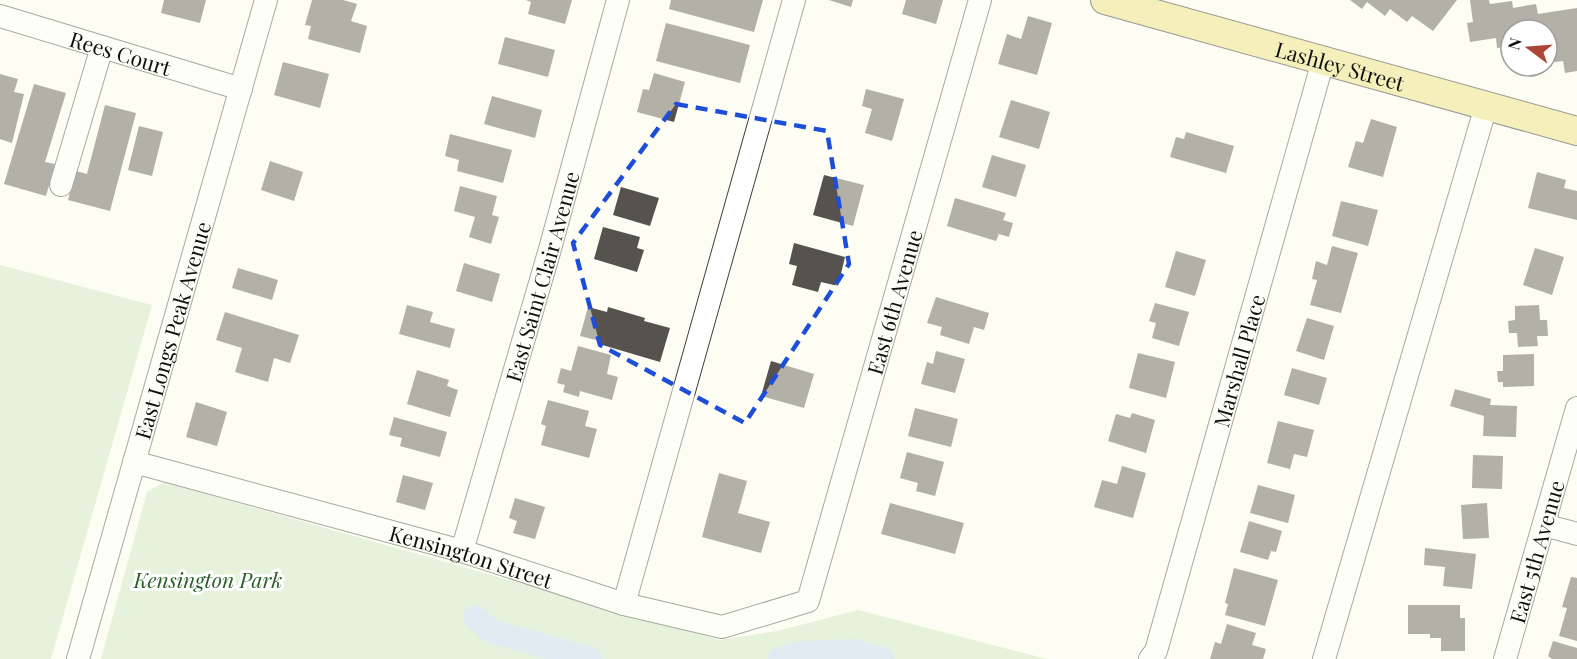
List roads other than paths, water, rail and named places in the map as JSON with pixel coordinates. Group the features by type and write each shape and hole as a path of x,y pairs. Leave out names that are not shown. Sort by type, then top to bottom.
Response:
{"main road":[{"name":"Lashley Street","path":"1117,2 1577,131"}],"street":[{"name":"East Longs Peak Avenue","path":"78,659 266,0"},
{"name":"East Saint Clair Avenue","path":"462,551 550,249 618,0"},
{"path":"624,604 794,0"},
{"name":"East 6th Avenue","path":"808,601 980,0"},
{"name":"Rees Court","path":"0,16 240,88"},
{"path":"61,185 102,47"},
{"name":"Marshall Place","path":"1150,659 1156,651 1323,61"},
{"path":"1324,659 1486,106"},
{"name":"East 5th Avenue","path":"1505,659 1577,408"},
{"name":"Kensington Street","path":"134,462 462,551 624,604 722,627 808,601"},
{"path":"1544,525 1577,534"}],"waterway":[{"path":"475,617 491,631 591,659"},
{"path":"779,659 801,653 854,651 882,659"}],"park label":[{"name":"Kensington Park","path":"208,579"}]}
